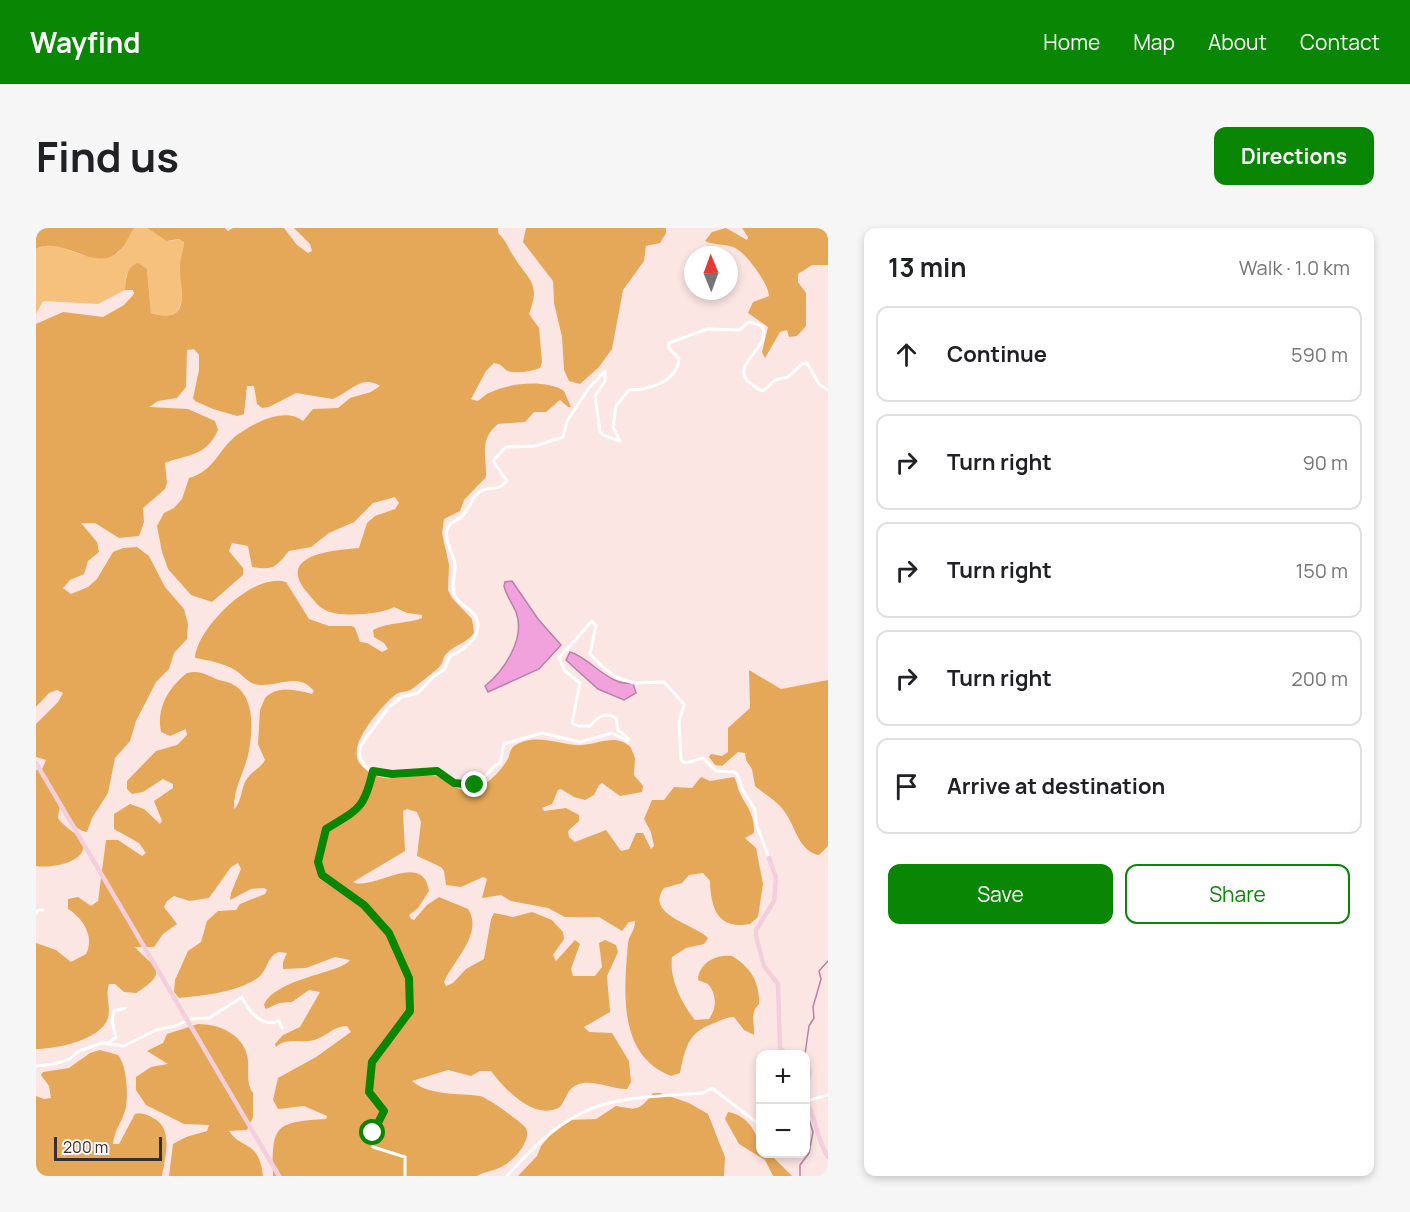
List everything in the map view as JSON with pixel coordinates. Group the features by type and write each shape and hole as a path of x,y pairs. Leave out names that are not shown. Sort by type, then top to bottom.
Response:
{"street":[{"path":"782,1050 780,1048 778,984 764,966 756,936 756,930 774,901 776,878 756,823 755,809 742,791 737,774 734,772 716,771 703,758 686,763 681,760 679,722 684,707 683,702 664,682 634,683 622,679 592,657 590,651 596,626 592,621 559,658 565,671 580,683 572,723 578,726 590,726 602,714 609,714 615,718 618,730 629,740 612,733 580,742 542,733 517,739 504,744 500,763 491,767 482,780 475,785 454,783 437,771 392,774 373,771 361,762 359,751 382,716 396,700 418,693 434,676 444,670 450,656 463,650 476,637 477,628 474,615 454,595 452,576 455,565 447,531 451,522 462,516 477,494 485,489 496,489 507,481 493,461 506,447 535,446 563,436 567,421 589,388 605,371 605,381 595,396 599,426 603,435 620,441 613,427 618,402 629,390 650,389 665,380 676,369 679,359 669,348 669,343 707,329 739,330 749,322 762,326 764,333 757,350 743,367 743,374 748,381 763,391 775,380 788,377 802,364 807,363 819,384 828,390"},
{"path":"36,763 279,1176"},
{"path":"373,771 367,795 360,808 326,829 318,862 322,875 364,905 389,933 409,978 410,1011 372,1062 369,1092 384,1111 373,1133 372,1147 405,1157 405,1176"},
{"path":"36,914 38,910 43,910"},
{"path":"36,1066 70,1059 79,1051 102,1043 124,1046 156,1029 165,1029 188,1020 209,1018 242,998 252,1015 264,1022 279,1021 282,1028"},
{"path":"108,1044 116,1037 112,1020 114,1011 125,1008"},
{"path":"507,1176 540,1141 569,1118 591,1108 625,1098 703,1093 712,1088 756,1122"},
{"path":"810,1101 828,1095"},
{"path":"807,1104 816,1127 818,1140 828,1157"}],"shaded area":[{"path":"36,228 134,228 118,252 109,257 99,258 56,247 46,246 36,249"},
{"path":"134,228 147,228 168,241 183,239 181,301 176,312 163,316 151,313 147,269 135,264 126,276 125,290 98,304 43,301 36,314 36,249 50,245 91,256 118,253"},
{"path":"147,228 225,228 228,231 233,228 284,228 297,245 308,253 312,251 310,244 294,228 498,228 498,233 532,283 534,295 529,314 539,328 542,362 540,368 518,372 506,370 494,363 486,371 471,399 477,401 487,394 506,387 537,384 556,387 564,391 571,407 560,400 546,412 534,412 525,422 498,424 488,436 485,449 486,477 464,500 460,511 444,519 442,533 449,565 448,590 452,598 472,619 474,633 449,651 440,666 427,678 412,689 395,695 381,709 359,741 358,760 370,773 378,777 435,776 461,790 471,790 486,783 495,775 507,760 512,748 522,742 537,739 576,745 612,740 625,743 631,748 635,758 634,775 643,786 642,792 620,796 602,783 594,795 585,800 574,797 561,789 558,790 552,804 542,808 544,811 566,808 579,815 579,821 568,831 569,837 575,842 606,830 621,851 629,849 636,833 643,833 651,849 654,846 651,832 644,819 652,800 664,800 674,787 692,788 701,777 710,781 734,777 753,820 754,833 745,838 756,848 763,884 758,917 750,924 739,925 723,920 714,908 710,881 703,873 689,875 682,883 664,888 660,897 661,905 666,912 708,938 704,944 686,948 672,957 672,974 681,999 690,1014 695,1020 709,1019 712,1015 715,1006 714,997 708,984 698,980 699,974 710,960 720,956 732,956 749,970 758,989 759,1004 753,1015 754,1035 744,1030 734,1017 725,1018 697,1032 692,1037 680,1073 671,1076 653,1066 641,1053 628,1019 626,961 635,921 629,922 622,931 599,917 565,917 548,908 511,901 501,895 482,898 487,879 483,877 461,887 446,885 444,871 441,867 417,856 421,822 417,812 407,809 403,811 405,851 353,882 361,884 396,874 417,873 425,879 429,891 418,908 409,915 411,919 414,920 427,905 439,897 468,909 472,918 470,937 444,982 446,986 453,983 466,969 484,959 494,913 513,917 532,912 552,920 563,932 564,939 553,955 556,961 575,940 580,944 571,969 573,976 595,976 602,967 599,943 605,940 616,945 618,952 607,976 610,1012 584,1027 589,1032 612,1033 629,1061 631,1082 627,1089 583,1083 570,1090 560,1107 540,1110 530,1107 512,1094 491,1071 480,1071 471,1076 448,1070 412,1081 435,1092 480,1096 504,1110 526,1128 524,1145 515,1157 504,1165 477,1176 273,1176 274,1146 280,1130 296,1122 326,1119 327,1116 304,1106 278,1109 273,1100 278,1078 316,1057 351,1032 347,1026 342,1026 312,1041 285,1042 276,1047 275,1044 283,1035 300,1027 320,992 309,990 292,1002 279,1003 266,1009 264,1005 281,988 335,969 350,960 335,957 306,968 283,969 287,953 279,952 272,956 259,977 251,982 221,992 179,998 174,992 175,980 188,951 201,942 207,921 218,911 236,910 240,904 265,894 267,890 264,888 251,889 230,900 241,869 238,863 231,867 209,898 190,901 174,896 167,901 164,907 177,924 163,934 154,947 135,947 155,968 154,979 136,993 124,992 115,984 109,984 109,1014 104,1026 77,1042 36,1049 36,943 56,950 71,962 86,954 89,941 86,928 68,909 68,899 78,897 91,906 98,901 106,840 118,840 142,856 146,853 139,843 114,829 114,814 130,804 144,809 160,824 162,821 154,801 173,788 173,784 163,779 143,792 132,794 127,789 127,781 156,751 177,745 187,735 186,729 170,736 161,732 160,715 170,691 187,673 197,672 233,685 246,698 251,718 251,740 234,801 234,809 247,779 265,760 258,744 260,710 265,698 281,690 312,694 314,691 308,685 294,681 254,684 230,668 195,658 205,632 216,618 243,594 258,585 273,581 286,582 309,619 329,626 352,626 360,642 367,643 382,652 388,649 384,643 374,637 373,630 422,618 422,615 407,613 394,607 363,614 336,614 323,609 316,603 299,579 298,569 312,556 336,550 359,548 367,523 375,516 395,509 399,503 395,497 373,503 354,522 329,533 311,547 289,551 278,564 270,568 252,567 248,546 232,543 229,551 243,568 243,575 212,602 191,595 168,569 157,526 164,513 174,508 182,499 189,478 205,470 233,438 263,420 280,415 296,417 303,421 313,409 338,408 350,398 371,392 380,386 367,382 361,383 333,399 296,393 269,407 262,408 257,404 254,386 247,386 244,414 237,416 195,401 193,398 199,370 199,355 194,349 187,350 186,387 177,398 158,401 149,407 188,409 215,421 218,430 202,450 165,463 167,483 165,489 143,508 144,522 139,536 119,538 95,523 81,523 97,542 99,552 88,561 84,574 70,580 63,588 71,594 88,587 97,579 113,552 123,548 137,547 149,556 165,587 184,609 188,624 187,639 174,653 169,669 156,682 136,721 130,741 115,758 108,793 92,818 87,832 74,825 60,804 58,818 80,839 83,847 81,853 69,862 60,865 36,866 36,770 42,769 46,760 36,757 36,724 58,702 63,693 57,690 49,693 36,707 36,324 63,312 103,317 124,305 134,294 133,290 125,290 127,274 131,267 138,263 147,269 151,313 165,316 179,310 182,294 180,266 184,242 179,239 167,241"},
{"path":"526,228 666,228 666,233 660,243 646,246 644,261 623,290 612,349 599,367 580,384 569,381 564,370 562,337 554,303 553,281 523,242"},
{"path":"726,228 747,240 748,237 742,228 828,228 828,265 812,265 798,274 798,282 806,293 806,326 797,336 789,337 787,330 780,332 765,358 762,352 768,327 748,313 753,302 769,296 768,291 761,276 738,250 738,246 705,241 712,232"},
{"path":"512,581 538,619 561,645 539,669 488,692 485,686 506,663 516,643 518,622 516,612 504,586 505,582"},
{"path":"570,652 616,681 633,683 636,693 624,700 598,689 566,660"},
{"path":"749,670 781,689 828,680 828,846 819,855 812,853 802,843 781,807 755,786 752,769 746,760 745,753 738,752 722,766 715,765 709,757 711,754 722,756 728,752 728,728 750,708"},
{"path":"198,1024 223,1029 237,1038 246,1051 249,1082 253,1093 253,1117 247,1130 229,1131 258,1156 263,1176 169,1176 173,1144 186,1137 207,1131 209,1125 184,1124 146,1105 136,1090 136,1077 151,1067 168,1064 147,1051 163,1043 167,1034"},
{"path":"100,1050 118,1055 126,1080 126,1107 113,1144 119,1144 135,1114 153,1118 160,1123 166,1136 162,1176 36,1176 36,1096 44,1099 51,1098 49,1086 41,1075 43,1072 69,1068 90,1053"},
{"path":"653,1093 660,1093 689,1103 708,1114 725,1157 724,1176 518,1176 537,1156 541,1146 556,1128 570,1120 596,1119 616,1106 640,1107"},
{"path":"728,1112 747,1122 756,1135 756,1154 739,1144 725,1119"},
{"path":"762,1158 774,1158 792,1176 773,1176"}],"waterway":[{"path":"806,1050 809,1026 814,1018 813,1007 821,979 819,971 828,961"},
{"path":"810,1122 813,1132 810,1148"},
{"path":"800,1176 800,1165 805,1158"}],"route":[{"path":"373,1133 384,1111 369,1092 372,1062 410,1011 409,978 389,933 364,905 322,875 318,862 326,829 360,808 367,795 373,771 392,774 421,773 430,770 441,772 454,783 475,785"}]}
